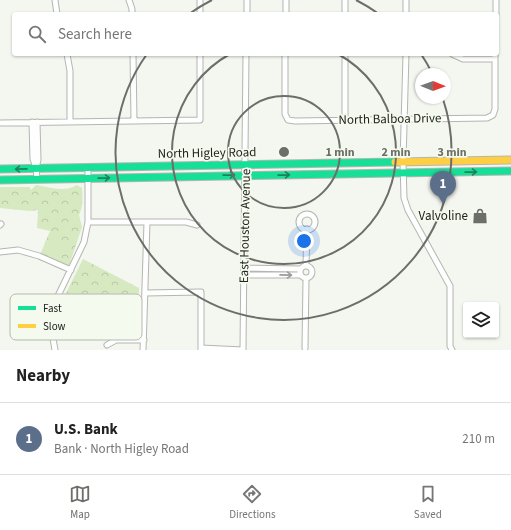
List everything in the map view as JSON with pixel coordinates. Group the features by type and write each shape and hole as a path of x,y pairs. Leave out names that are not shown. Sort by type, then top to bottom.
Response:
{"main road":[{"name":"North Higley Road","path":"0,180 245,175 511,160"},
{"name":"North Higley Road","path":"0,169 245,165 404,167 511,171"}],"street":[{"path":"55,0 57,12"},
{"path":"129,0 132,12"},
{"path":"200,0 200,12"},
{"path":"247,0 247,12"},
{"path":"286,0 286,12"},
{"path":"345,0 345,12"},
{"path":"406,0 406,12"},
{"path":"496,0 496,12"},
{"path":"67,56 70,71 70,122"},
{"path":"133,56 134,121"},
{"path":"0,123 200,120 200,56"},
{"name":"East Houston Avenue","path":"243,350 246,56"},
{"name":"North Balboa Drive","path":"286,56 285,114 288,120 295,121 487,118 493,115 495,109 495,57"},
{"path":"345,56 345,120"},
{"path":"406,56 404,198 406,206 450,286 450,346 452,350"},
{"path":"456,56 462,59 495,57"},
{"path":"35,122 33,159 37,179"},
{"path":"59,294 84,242 88,222 88,168"},
{"path":"88,222 186,222 197,225"},
{"path":"143,350 147,222"},
{"path":"244,268 301,269 306,265 307,229"},
{"path":"0,252 18,250 39,256 71,270"},
{"path":"244,275 304,277 311,275 312,272 311,268 306,265"},
{"path":"301,269 304,277 305,350"},
{"path":"145,293 201,292 201,349 243,350"},
{"path":"53,340 55,350"},
{"path":"107,345 116,340 144,340"}],"green space":[{"path":"36,185 67,189 77,185 82,188 83,195 79,215 82,227 69,266 40,255 50,231 37,228 38,210 29,211 0,208 0,187 30,187 31,190"},
{"path":"45,241 60,241 60,253 44,253"},
{"path":"83,259 139,288 138,294 66,294"}],"traffic: fast":[{"path":"0,169 395,162"},
{"path":"0,180 511,171"}],"traffic: slow":[{"path":"395,162 511,160"}],"place":[{"name":"U.S. Bank","path":"443,204"},
{"name":"Valvoline","path":"480,216"}]}
